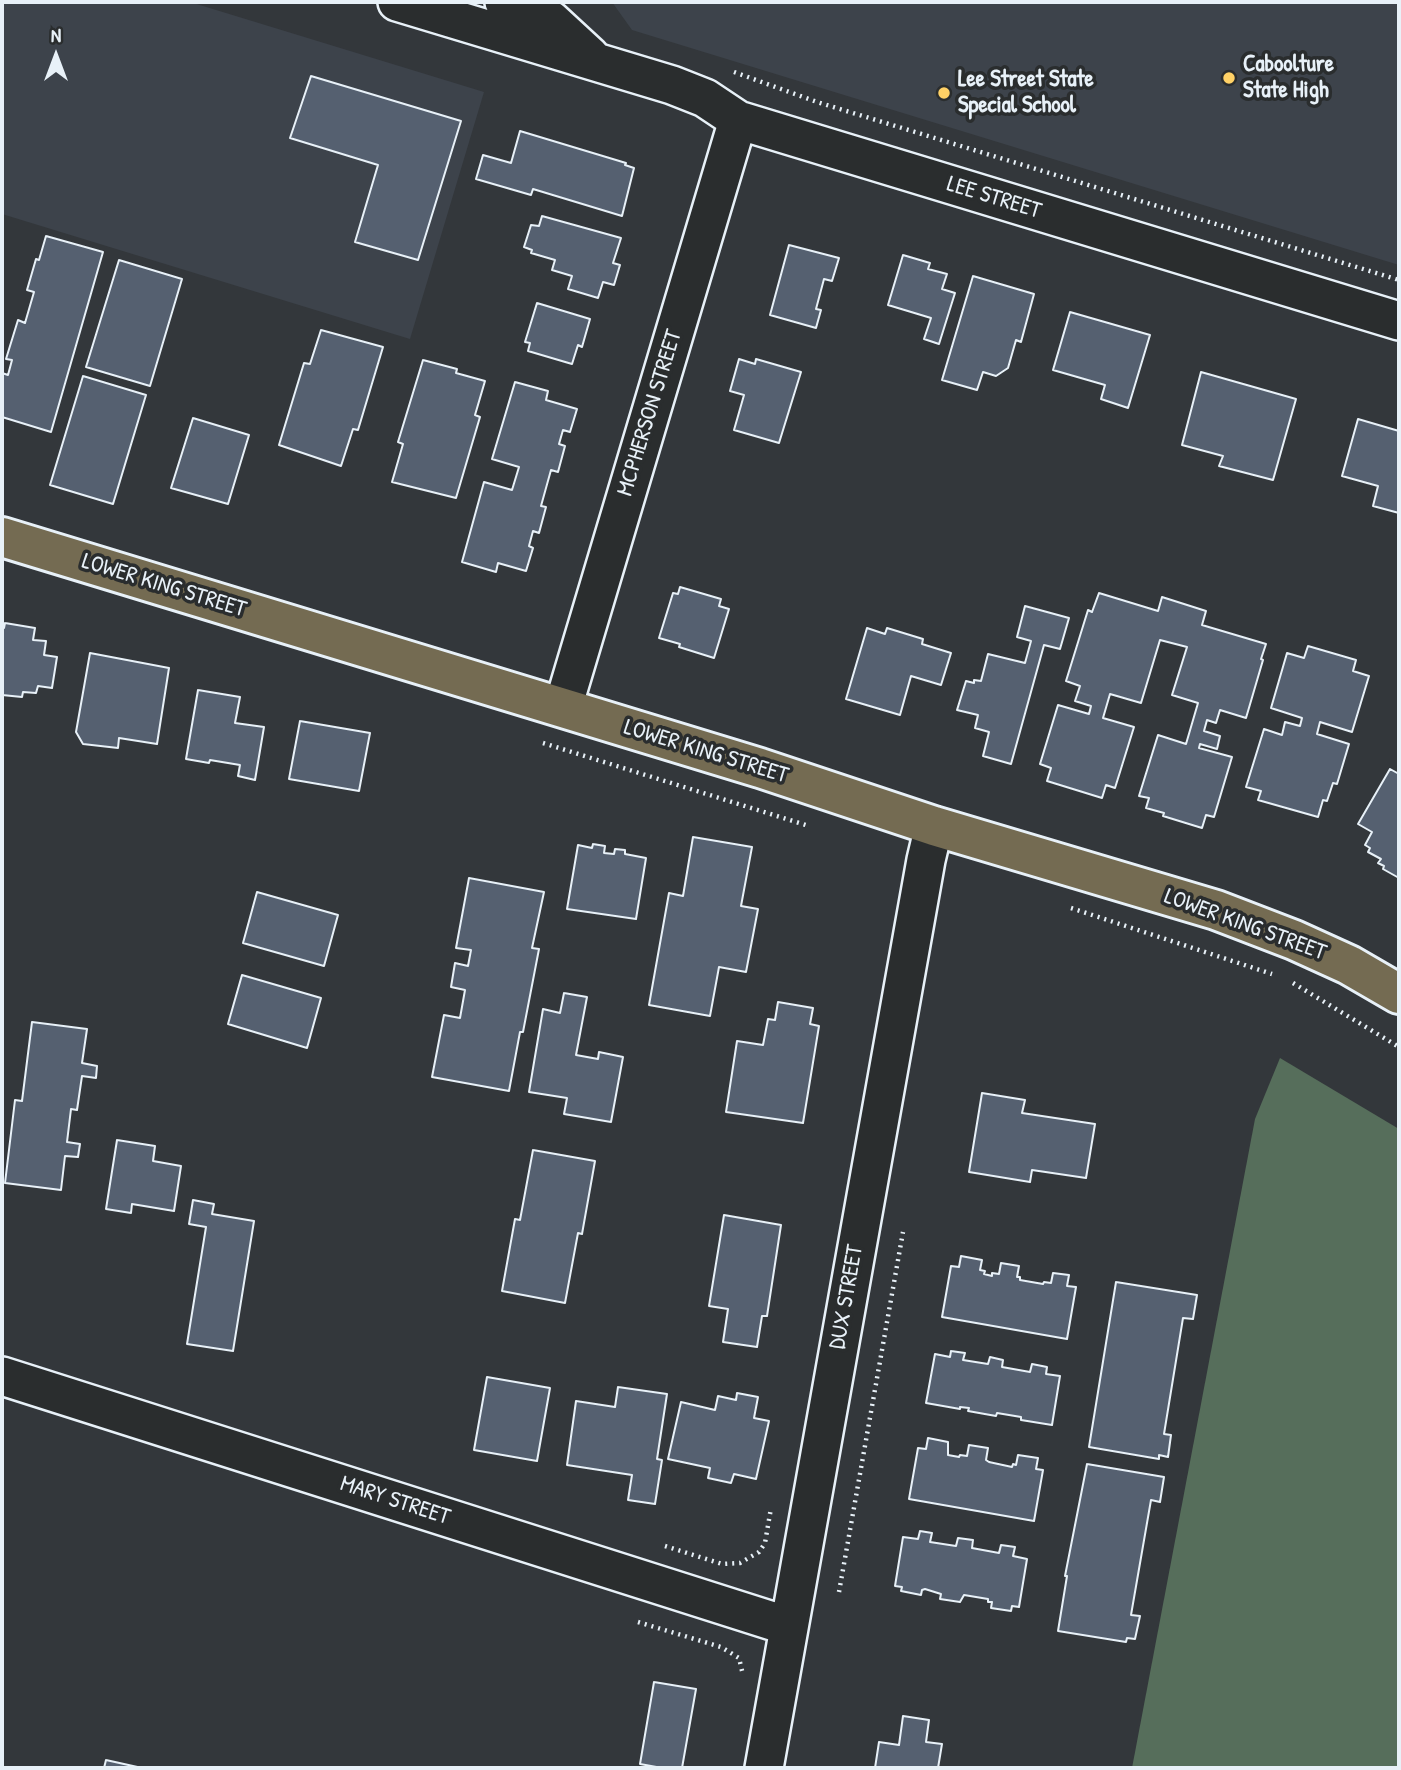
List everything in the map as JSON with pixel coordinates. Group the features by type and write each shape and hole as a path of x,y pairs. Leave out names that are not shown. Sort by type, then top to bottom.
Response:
{"main road":[{"name":"LOWER KING STREET","path":"2,537 760,768 934,826 1216,910 1349,965 1399,994"}],"street":[{"name":"LEE STREET","path":"397,2 672,85 705,98 738,120 1399,321"},
{"name":"LEE STREET","path":"505,2 551,20 595,62"},
{"name":"MCPHERSON STREET","path":"563,707 738,120"},
{"name":"DUX STREET","path":"764,1768 934,826"},
{"name":"MARY STREET","path":"2,1376 788,1626"}],"path":[{"path":"729,71 817,102 1399,280"},
{"path":"1062,905 1273,974"},
{"path":"1287,979 1399,1047"},
{"path":"839,1592 903,1232"},
{"path":"656,1544 722,1564 740,1563 759,1552 765,1543 772,1502"},
{"path":"638,1622 721,1647 739,1658 743,1673 741,1682"}],"shaded area":[{"path":"2,2 190,2 484,92 410,339 2,214"},
{"name":"Caboolture State High","path":"612,2 1399,2 1399,265 632,30"}],"green space":[{"path":"1280,1058 1399,1129 1399,1768 1132,1768 1255,1119"}],"building":[{"path":"311,76 461,121 418,260 355,242 378,165 290,138"},
{"path":"520,131 626,163 625,165 634,168 622,216 533,189 531,195 476,179 483,155 511,163"},
{"path":"542,216 621,238 613,263 620,265 614,285 603,282 598,298 568,289 572,276 552,270 555,260 531,253 532,250 524,247 531,225 539,226"},
{"path":"46,236 103,252 51,432 2,417 2,373 8,375 12,360 6,359 18,320 25,323 34,292 27,290"},
{"path":"789,245 839,258 832,281 824,279 816,309 821,310 816,328 770,315"},
{"path":"903,255 930,263 928,269 947,274 942,289 955,293 939,344 924,339 931,318 888,305"},
{"path":"119,260 182,279 150,386 86,367"},
{"path":"973,276 1034,294 1021,342 1016,340 1008,368 996,376 983,372 977,390 942,380"},
{"path":"537,303 590,319 582,347 578,345 572,364 528,351 530,343 525,342"},
{"path":"1070,312 1150,335 1128,408 1101,399 1105,385 1053,370"},
{"path":"321,330 383,347 358,430 353,429 341,466 279,445 304,363 310,364"},
{"path":"739,359 755,364 756,359 801,372 779,443 734,430 744,395 730,391"},
{"path":"423,360 457,369 456,373 485,381 475,415 480,417 456,498 392,482 403,444 398,442"},
{"path":"1201,372 1296,399 1273,480 1219,466 1223,456 1182,445"},
{"path":"83,376 146,395 113,504 50,485"},
{"path":"515,382 548,391 546,400 577,409 570,432 563,430 559,444 565,446 558,472 551,470 541,506 546,507 539,533 533,531 529,546 533,548 526,571 498,563 496,572 462,562 484,482 512,490 519,467 492,459"},
{"path":"193,418 249,435 228,504 171,488"},
{"path":"1358,419 1399,431 1399,513 1373,506 1378,486 1342,476"},
{"path":"680,587 721,599 719,606 729,609 714,658 659,638 673,593 678,594"},
{"path":"1099,593 1158,611 1162,597 1206,611 1202,625 1266,644 1246,718 1220,710 1216,723 1207,720 1204,731 1220,736 1217,749 1200,744 1199,748 1232,757 1214,817 1206,815 1202,828 1146,808 1149,798 1139,796 1158,735 1186,744 1198,703 1172,695 1187,647 1160,640 1141,703 1110,694 1103,718 1134,727 1115,788 1106,785 1102,798 1047,781 1051,768 1040,764 1058,705 1089,714 1091,706 1075,701 1080,686 1066,681 1088,610 1092,612"},
{"path":"1025,606 1069,618 1060,649 1044,645 1011,764 983,756 989,732 975,728 978,715 957,710 966,681 981,681 988,654 1025,663 1031,641 1017,637"},
{"path":"5,623 35,628 33,640 46,641 44,655 57,657 52,688 38,686 36,693 23,692 22,697 2,695 2,628"},
{"path":"867,628 885,634 887,628 923,639 922,644 951,653 941,685 911,676 900,715 846,699"},
{"path":"1308,646 1356,660 1353,671 1369,676 1352,732 1320,722 1317,734 1349,744 1337,784 1333,783 1327,801 1323,800 1318,817 1258,800 1261,791 1246,787 1264,729 1282,735 1285,722 1300,726 1302,718 1271,708 1287,653 1304,658"},
{"path":"90,653 169,668 157,744 119,738 118,748 83,744 76,732"},
{"path":"198,690 240,697 235,723 264,727 255,780 238,776 240,765 186,759"},
{"path":"300,721 370,733 359,791 289,779"},
{"path":"1390,769 1399,774 1399,878 1383,869 1384,866 1378,863 1381,859 1368,852 1370,848 1365,845 1372,832 1358,824"},
{"path":"693,837 752,847 741,906 758,909 746,972 719,967 710,1016 649,1005 669,893 683,896"},
{"path":"593,844 605,846 604,853 614,854 615,849 625,850 625,854 646,858 636,919 567,909 578,845 592,848"},
{"path":"469,878 544,892 532,948 539,949 509,1091 432,1077 444,1015 460,1018 465,990 451,987 455,963 468,966 471,950 456,948"},
{"path":"257,892 338,915 324,966 243,943"},
{"path":"242,975 321,998 307,1048 228,1024"},
{"path":"564,993 587,997 576,1055 598,1059 599,1052 623,1057 611,1122 564,1114 567,1098 529,1092 543,1009 560,1013"},
{"path":"778,1002 813,1008 810,1024 819,1026 803,1123 726,1112 737,1041 763,1045 768,1019 775,1020"},
{"path":"32,1022 87,1029 82,1063 97,1066 96,1078 82,1076 77,1110 71,1109 67,1142 80,1144 78,1157 65,1156 61,1190 5,1183 15,1100 22,1101"},
{"path":"982,1093 1025,1100 1022,1113 1095,1124 1086,1178 1032,1170 1030,1182 969,1172"},
{"path":"117,1140 155,1146 153,1161 181,1166 174,1211 132,1204 131,1213 106,1209"},
{"path":"533,1150 595,1161 582,1234 578,1233 565,1303 502,1291 515,1219 520,1220"},
{"path":"193,1200 214,1204 212,1214 254,1221 233,1351 187,1344 206,1227 189,1224"},
{"path":"724,1215 781,1225 767,1316 762,1316 757,1347 723,1342 728,1309 709,1306"},
{"path":"961,1256 982,1260 980,1270 992,1276 992,1273 999,1274 1001,1263 1019,1266 1017,1277 1020,1277 1020,1280 1043,1284 1051,1283 1053,1273 1069,1275 1067,1286 1076,1287 1067,1339 942,1317 951,1266 959,1267"},
{"path":"1116,1282 1197,1295 1193,1319 1183,1318 1164,1434 1171,1435 1168,1457 1159,1455 1159,1459 1089,1447"},
{"path":"951,1351 965,1353 963,1360 988,1364 990,1357 1003,1360 1002,1367 1030,1372 1032,1364 1047,1367 1046,1374 1060,1376 1052,1425 1021,1420 1021,1417 997,1413 996,1416 968,1411 969,1408 926,1403 935,1354 950,1357"},
{"path":"487,1377 550,1388 537,1461 474,1450"},
{"path":"618,1387 667,1394 657,1459 662,1460 655,1504 628,1500 632,1475 567,1465 576,1401 615,1407"},
{"path":"737,1393 758,1397 754,1418 769,1421 756,1479 734,1474 731,1483 708,1478 710,1468 668,1459 681,1402 715,1410 718,1396 736,1400"},
{"path":"928,1438 948,1442 948,1455 959,1457 967,1456 969,1445 988,1448 986,1460 1012,1467 1013,1464 1016,1465 1018,1455 1038,1458 1036,1469 1043,1470 1034,1521 909,1499 918,1448 926,1449"},
{"path":"1087,1464 1164,1477 1160,1502 1151,1500 1131,1615 1140,1616 1135,1639 1127,1638 1126,1642 1058,1631 1065,1576"},
{"path":"920,1531 932,1533 930,1542 956,1546 958,1538 973,1540 972,1548 999,1553 1001,1545 1015,1547 1013,1556 1027,1559 1019,1607 1012,1606 1011,1611 991,1608 992,1602 988,1602 988,1599 964,1595 960,1602 940,1599 941,1594 925,1589 921,1595 901,1591 902,1587 895,1586 903,1537 918,1539"},
{"path":"654,1682 696,1689 682,1768 640,1764"},
{"path":"903,1716 929,1720 926,1742 942,1744 938,1768 875,1768 879,1742 899,1745"},
{"path":"106,1760 142,1768 104,1768"}],"place":[{"name":"Caboolture State High","path":"1229,78"},
{"name":"Lee Street State Special School","path":"944,93"}]}
